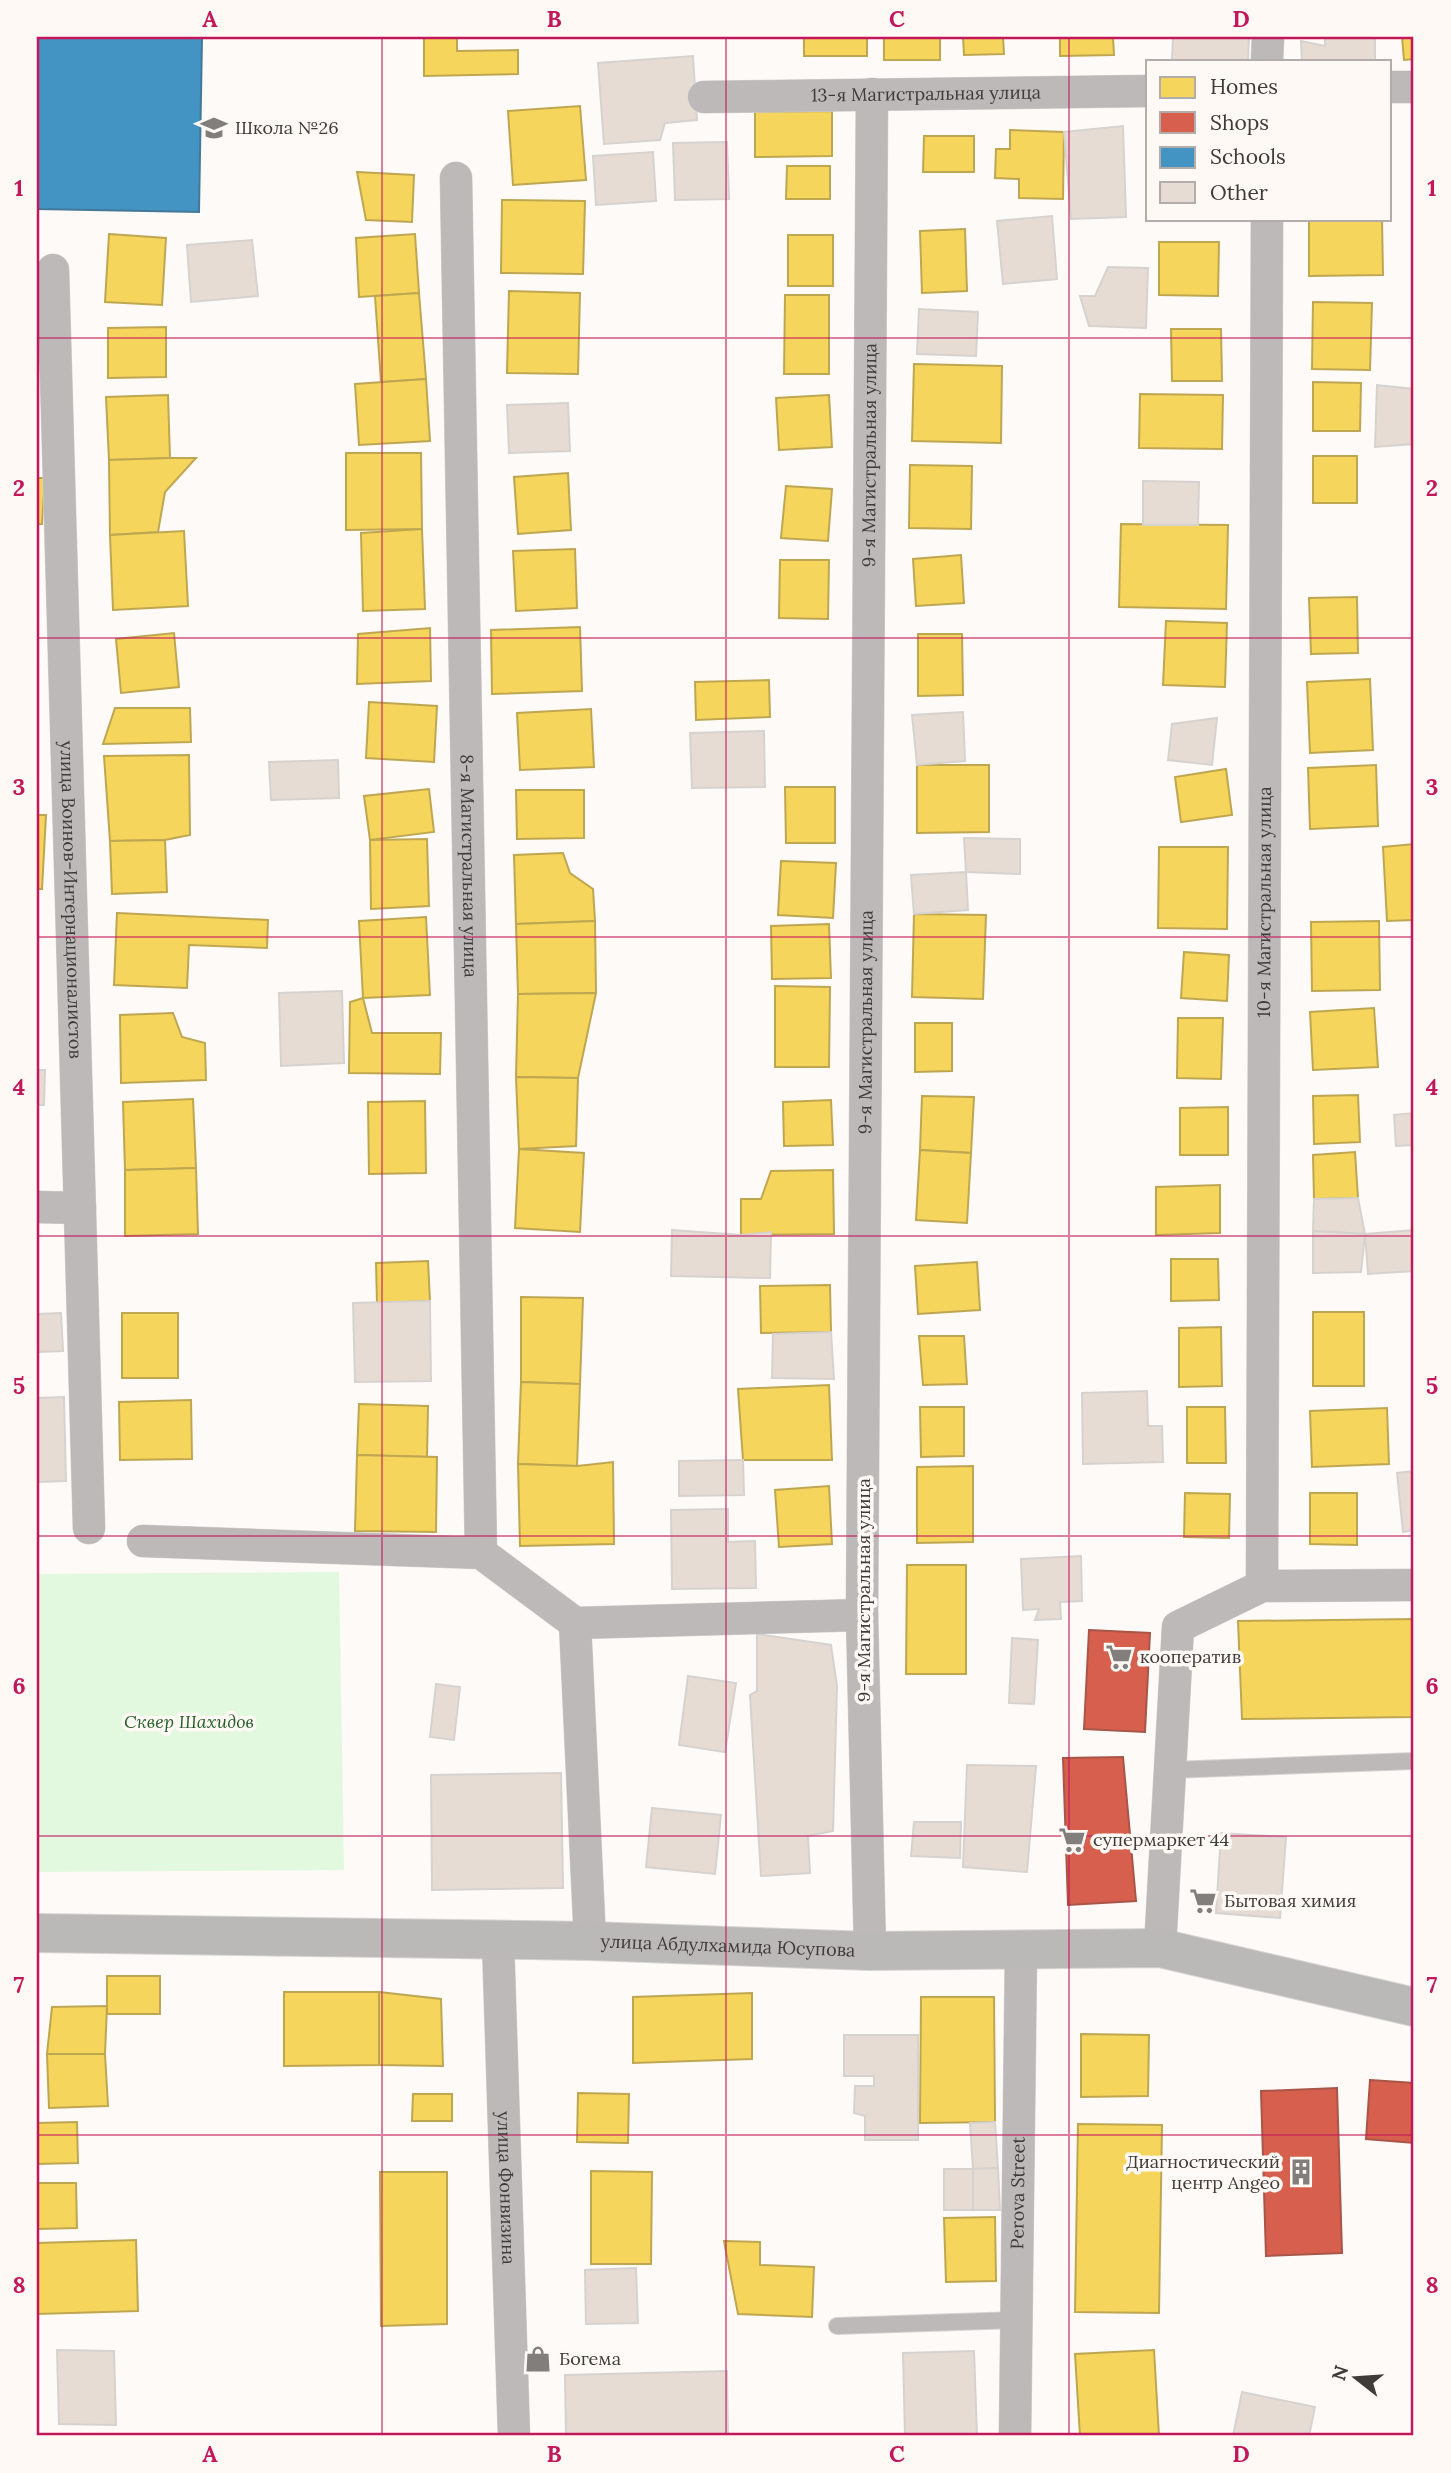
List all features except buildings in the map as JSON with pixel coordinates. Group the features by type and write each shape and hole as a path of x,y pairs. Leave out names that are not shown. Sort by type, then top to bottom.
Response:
{"street":[{"path":"1267,60 1268,37"},
{"path":"1392,88 1414,87"},
{"name":"13-я Магистральная улица","path":"704,97 1146,91"},
{"name":"9-я Магистральная улица","path":"870,1951 862,1615 872,94"},
{"name":"8-я Магистральная улица","path":"456,178 481,1553"},
{"name":"10-я Магистральная улица","path":"1262,1586 1267,220"},
{"name":"улица Воинов-Интернационалистов","path":"53,270 89,1528"},
{"path":"37,1207 80,1208"},
{"path":"142,1541 481,1553 575,1623 862,1615"},
{"path":"1160,1948 1178,1627 1262,1586 1414,1585"},
{"path":"575,1623 590,1941"},
{"name":"улица Абдулхамида Юсупова","path":"37,1933 590,1941 870,1951 1160,1948 1414,2007"},
{"name":"улица Фонвизина","path":"498,1941 514,2436"},
{"name":"Perova Street","path":"1015,2436 1021,1950"}],"lane":[{"path":"1170,1770 1414,1761"},
{"path":"837,2326 1016,2320"}],"green space":[{"name":"Сквер Шахидов","path":"339,1572 344,1870 37,1872 37,1574"}],"place":[{"name":"Школа №26","path":"214,128"},
{"name":"кооператив","path":"1119,1657"},
{"name":"супермаркет 44","path":"1072,1840"},
{"name":"Бытовая химия","path":"1203,1901"},
{"name":"Диагностический центр Angeo","path":"1301,2172"},
{"name":"Богема","path":"538,2359"}]}
